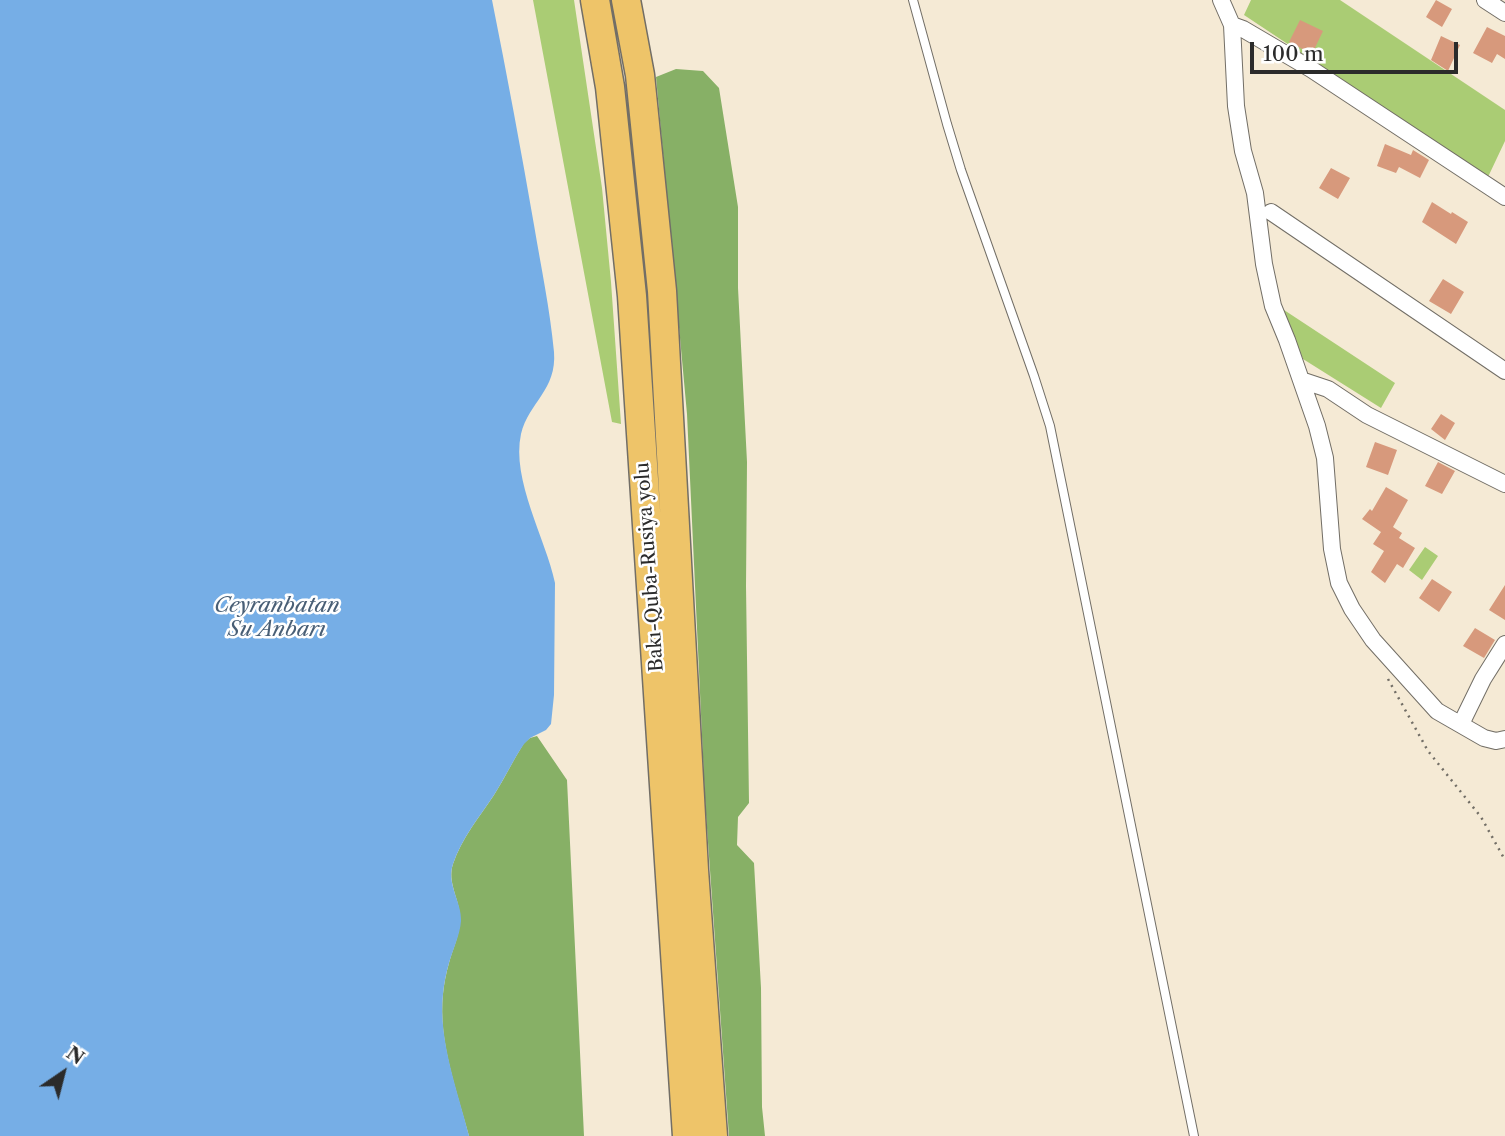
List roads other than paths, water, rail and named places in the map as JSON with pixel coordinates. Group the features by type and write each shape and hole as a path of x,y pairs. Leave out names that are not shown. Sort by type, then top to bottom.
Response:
{"highway":[{"name":"Bakı-Quba-Rusiya yolu","path":"594,0 610,87 632,296 687,1136"},
{"name":"Bakı-Quba-Rusiya yolu","path":"626,0 640,75 662,291 694,870 713,1136"}],"street":[{"path":"1221,0 1232,25 1236,106 1243,151 1255,193 1264,264 1273,306 1317,426 1325,458 1332,549 1339,583 1352,609 1373,640 1430,704 1484,738 1496,741 1505,739"},
{"path":"1485,0 1505,13"},
{"path":"1232,25 1311,69 1505,197"},
{"path":"1271,212 1505,371"},
{"path":"1301,380 1328,389 1367,415 1505,484"},
{"path":"1461,724 1505,644"}],"lane":[{"path":"913,0 958,159 1050,426 1194,1136"}],"water":[{"name":"Ceyranbatan Su Anbarı","path":"0,0 492,0 548,304 554,352 551,376 525,423 519,452 525,490 555,583 554,695 551,724 524,744 466,837 451,871 461,921 443,994 443,1029 469,1136 0,1136"}]}
